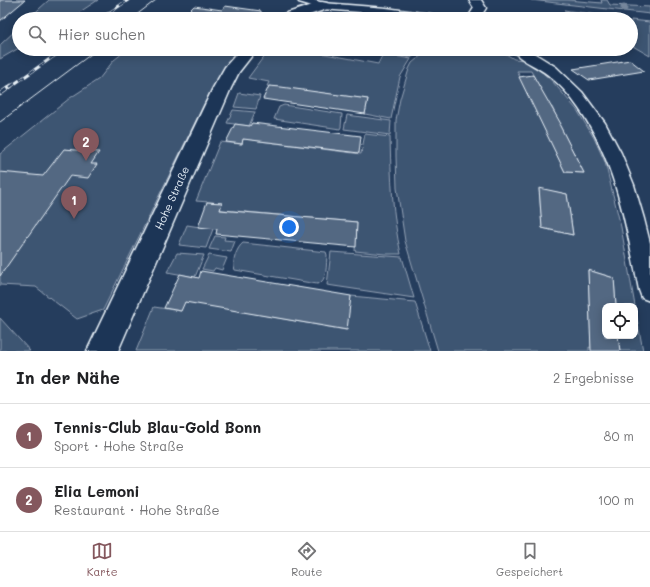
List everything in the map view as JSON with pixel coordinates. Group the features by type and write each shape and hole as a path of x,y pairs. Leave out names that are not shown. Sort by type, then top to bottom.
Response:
{"street":[{"path":"287,12 302,0 322,6 392,12"},
{"path":"474,0 479,4 480,8 477,12"},
{"path":"304,12 322,6"},
{"name":"Hohe Straße","path":"102,351 222,88 231,71 243,56"},
{"path":"530,56 546,66 566,83 589,111 608,140 623,179 650,290"}],"shaded area":[{"path":"49,0 98,0 80,12 36,12"},
{"path":"531,0 567,0 602,3 601,0 607,0 610,5 650,7 650,14"},
{"path":"638,21 650,22 650,56 638,49"},
{"path":"12,34 12,52 0,59 0,45"},
{"path":"119,56 235,56 219,77 204,104 103,310 77,319 36,287 0,285 0,154 70,98 99,79 114,60"},
{"path":"265,56 336,56 378,64 382,56 394,56 411,59 400,77 391,119 365,114 368,99 267,86 269,82 248,78"},
{"path":"402,56 413,56 411,58"},
{"path":"421,56 509,56 514,59 525,60 537,68 552,81 577,110 594,138 605,162 621,227 634,303 616,303 614,278 588,270 591,348 589,347 589,351 438,351 405,241 397,188 396,120 400,99 412,63","holes":["517,71 531,71 550,107 552,107 584,173 565,172","539,189 567,194 573,235 542,228"]},
{"path":"239,93 260,96 256,109 234,107"},
{"path":"284,105 342,114 341,127 340,129 274,119 279,107"},
{"path":"233,110 255,112 249,126 227,123"},
{"path":"347,115 391,121 390,135 344,129"},
{"path":"365,134 390,137 394,210 401,254 355,251 357,222 224,210 220,209 222,203 196,201 220,142 241,144 244,139 361,154"},
{"path":"187,225 213,229 206,248 179,245"},
{"path":"215,236 225,237 224,240 235,241 231,252 209,249"},
{"path":"243,243 326,252 325,276 321,283 317,284 235,270 235,255"},
{"path":"331,252 402,257 414,298 327,285"},
{"path":"177,253 204,255 195,277 167,272"},
{"path":"209,255 227,258 222,270 215,268 213,271 202,269"},
{"path":"351,296 415,302 430,351 136,351 154,307 181,311 184,302 189,302 346,330"},
{"path":"0,318 30,351 0,351"},
{"path":"638,324 643,351 620,351 618,339 638,339"}],"building":[{"path":"0,0 25,0 0,21"},
{"path":"194,6 222,10 225,6 261,11 261,12 188,12"},
{"path":"630,60 644,71 589,80 573,69"},
{"path":"533,75 561,124 559,124 584,173 565,172 519,77"},
{"path":"269,86 368,99 365,114 263,99"},
{"path":"252,123 361,136 359,153 243,139 242,144 226,142 235,124 250,126"},
{"path":"64,149 99,152 91,164 97,164 88,178 70,176 0,276 0,172 43,176"},
{"path":"539,188 567,194 573,235 542,228"},
{"path":"207,202 222,203 220,210 357,222 356,247 216,234 217,229 198,227"},
{"path":"588,270 614,278 616,303 602,303 602,339 618,339 620,351 591,351"},
{"path":"201,271 351,296 347,330 185,302 181,311 164,308 180,274 199,278"}],"tram line":[{"path":"140,12 156,0"},
{"path":"0,122 89,56"}],"railway":[{"path":"110,12 128,0"},
{"path":"10,87 54,56"},
{"path":"0,94 11,86"}],"place":[{"name":"Elia Lemoni","path":"86,161"},
{"name":"Tennis-Club Blau-Gold Bonn","path":"74,219"}]}
